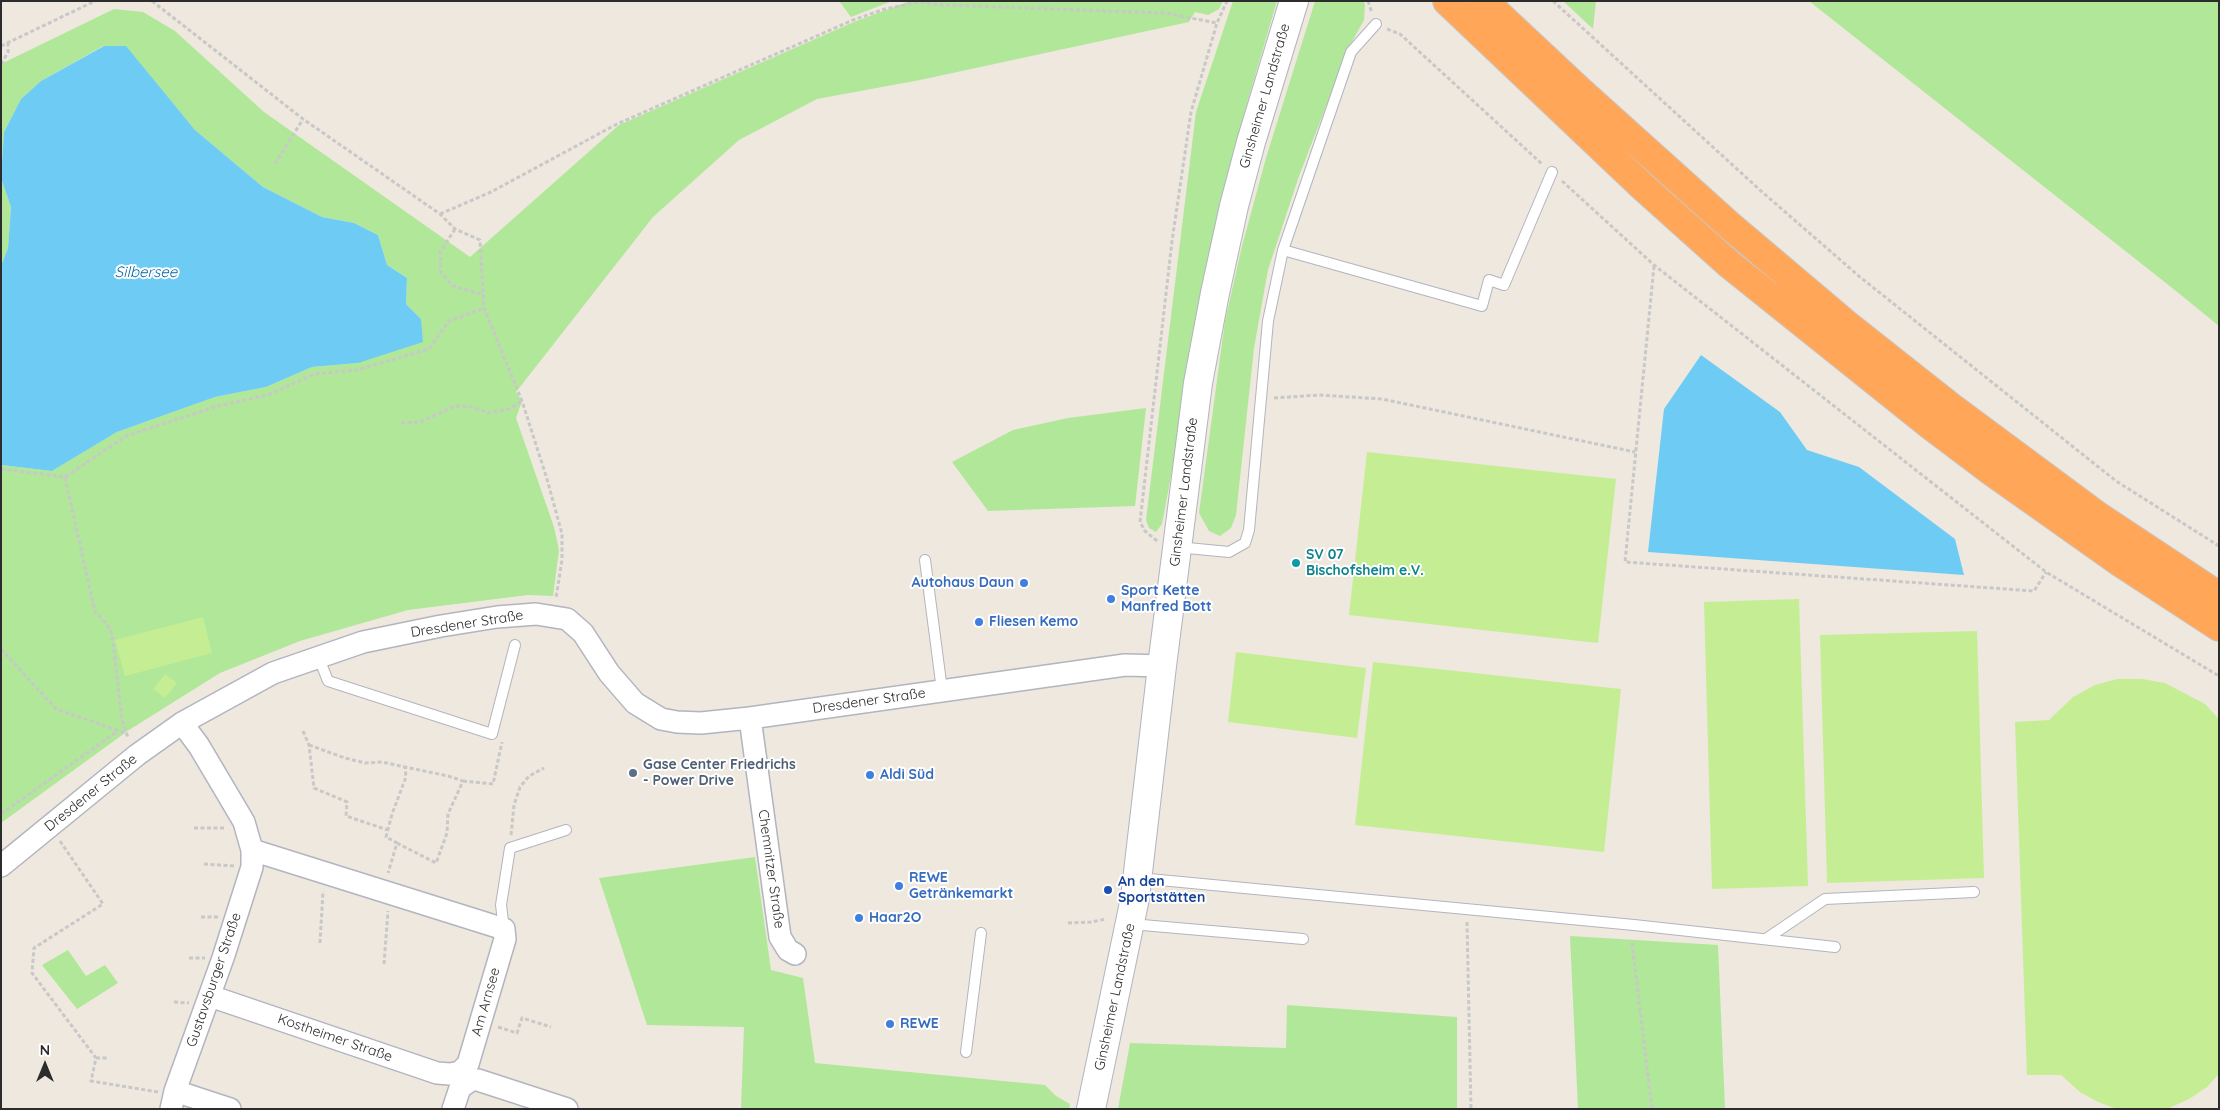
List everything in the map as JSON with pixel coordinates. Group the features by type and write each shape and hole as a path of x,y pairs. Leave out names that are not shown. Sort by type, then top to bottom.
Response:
{"highway":[{"path":"1432,1 1506,56"},
{"path":"1447,1 1642,186 1729,264 1991,472 2072,530 2219,627"},
{"path":"1484,1 1578,90 1729,224 1854,330 1951,407 2098,516 2219,596"}],"main road":[{"name":"Ginsheimer Landstraße","path":"1091,1109 1118,921 1138,878 1189,446 1215,293 1251,142 1294,1"}],"street":[{"name":"Dresdener Straße","path":"1,866 137,755 182,723 273,673 363,642 478,620 536,614 567,619 583,633 609,673 635,703 649,714 661,719 677,722 701,723 750,718 1125,666 1162,666"},
{"name":"Chemnitzer Straße","path":"750,718 780,938 788,950 795,954"},
{"path":"182,723 199,746 247,828 252,858 325,873 504,929"},
{"name":"Gustavsburger Straße","path":"173,1100 210,996 252,858"},
{"name":"Am Arnsee","path":"460,1072 468,1064 505,939 504,929"},
{"name":"Kostheimer Straße","path":"210,996 436,1073 450,1074 460,1072"},
{"path":"455,1102 460,1088 465,1083 478,1080 567,1109"},
{"path":"173,1100 230,1109"}],"lane":[{"path":"1177,547 1229,552 1246,543 1249,530 1268,321 1283,250 1351,52 1376,24"},
{"path":"1283,250 1482,306 1488,280 1504,285 1552,172"},
{"path":"925,560 942,690"},
{"path":"318,656 328,680 492,734 515,645"},
{"path":"504,929 501,905 510,848 566,830"},
{"path":"1138,878 1467,908 1835,947"},
{"path":"1766,939 1825,899 1974,892"},
{"path":"1118,921 1303,940"},
{"path":"966,1052 981,933"}],"path":[{"path":"1,46 95,1"},
{"path":"152,1 303,118 440,214 454,229 480,240 484,308 522,401 562,534 562,560 555,602"},
{"path":"1177,547 1155,540 1145,531 1140,522 1172,241 1192,112 1217,23 1227,1"},
{"path":"1553,1 1761,192 1860,277 2116,481 2219,546"},
{"path":"440,214 490,192 617,124 853,20 885,9 919,2 944,5 1164,13 1217,23"},
{"path":"1376,24 1400,34 1654,265 2046,572 2219,676"},
{"path":"1,64 8,52 8,42"},
{"path":"276,164 303,118"},
{"path":"454,229 440,252 441,273 453,286 484,295"},
{"path":"1654,265 1625,562 2034,591 2046,572"},
{"path":"1,469 65,478 126,436 218,406 268,395 314,374 357,370 429,349 449,321 484,308"},
{"path":"1260,398 1319,395 1382,399 1636,452"},
{"path":"401,423 420,422 455,406 472,407 489,413 509,409 522,401"},
{"path":"65,478 95,612 107,624 112,634 122,720 137,755"},
{"path":"1,649 56,709 126,733"},
{"path":"1,814 118,730"},
{"path":"303,731 309,745 314,788 347,802 346,816 388,830"},
{"path":"309,745 364,763 382,762 463,781 493,784 502,742 492,734"},
{"path":"405,767 406,777 386,837 436,863 447,833 448,814 463,781"},
{"path":"510,848 514,805 520,787 530,776 544,768"},
{"path":"50,826 103,904 34,948 32,973 96,1058 91,1081 158,1092 173,1100"},
{"path":"194,828 247,828"},
{"path":"384,964 386,892 397,843"},
{"path":"69,854 73,850"},
{"path":"204,864 252,858"},
{"path":"320,943 325,873"},
{"path":"1467,908 1471,1109"},
{"path":"1068,923 1118,921"},
{"path":"1632,943 1652,1109"},
{"path":"480,1022 517,1033 522,1018 551,1027"},
{"path":"96,1058 108,1058"}],"green space":[{"path":"839,1 892,1 851,17"},
{"path":"910,1 1223,1 1219,9 1208,15 1195,12 1189,22 920,80 817,99 739,140 653,217 516,392 522,401 516,418 554,527 559,550 553,596 528,595 408,610 300,641 220,673 129,730 1,823 1,465 52,471 117,432 215,397 266,387 312,367 358,363 421,319 406,304 407,278 387,265 378,235 354,223 322,217 263,187 195,130 125,46 103,46 41,81 21,99 4,132 1,178 1,64 114,9 143,12 175,31 264,112 470,257 619,125 854,22"},
{"path":"1233,1 1277,1 1243,117 1162,524 1156,532 1149,528 1146,520 1196,112"},
{"path":"1315,1 1363,1 1365,4 1364,20 1349,47 1299,176 1268,270 1254,348 1236,515 1231,528 1220,536 1209,531 1199,513 1225,321 1242,246 1266,158"},
{"path":"1563,1 1596,1 1593,29"},
{"path":"1809,1 2219,1 2219,326 2176,291"},
{"path":"1,178 11,207 8,248 1,266"},
{"path":"1146,408 1135,506 988,511 952,462 1013,430 1068,418"},
{"path":"1367,452 1616,479 1598,643 1349,615"},
{"path":"1799,599 1808,886 1712,889 1704,602"},
{"path":"203,617 212,653 125,676 115,640"},
{"path":"1977,631 1984,878 1827,883 1820,635"},
{"path":"1236,652 1366,668 1357,738 1228,722"},
{"path":"1373,662 1621,689 1604,852 1355,825"},
{"path":"165,674 177,683 165,698 153,689"},
{"path":"2117,679 2142,679 2165,683 2205,704 2219,719 2219,1074 2207,1087 2189,1099 2167,1109 2117,1109 2098,1102 2080,1092 2061,1075 2027,1075 2015,722 2049,720 2073,697 2095,685"},
{"path":"755,857 771,970 803,978 815,1063 1045,1085 1056,1096 1070,1104 1069,1109 741,1109 744,1027 647,1025 599,878"},
{"path":"1570,936 1718,945 1725,1109 1578,1109"},
{"path":"68,950 86,976 105,965 118,983 77,1009 42,965"},
{"path":"1287,1005 1457,1017 1457,1109 1118,1109 1130,1043 1286,1048"}],"water":[{"name":"Silbersee","path":"104,46 126,46 195,130 263,187 322,217 354,223 378,235 387,265 407,278 406,304 421,319 423,342 358,363 312,367 266,387 215,397 117,432 52,471 1,465 1,266 8,248 11,207 1,178 4,132 21,99 41,81"},
{"path":"1701,355 1780,412 1807,450 1859,467 1955,539 1964,575 1648,552 1664,409"}],"place":[{"name":"SV 07 Bischofsheim e.V.","path":"1296,563"},
{"name":"Autohaus Daun","path":"1024,583"},
{"name":"Sport Kette Manfred Bott","path":"1111,599"},
{"name":"Fliesen Kemo","path":"979,622"},
{"name":"Gase Center Friedrichs - Power Drive","path":"633,773"},
{"name":"Aldi Süd","path":"870,775"},
{"name":"REWE Getränkemarkt","path":"899,886"},
{"name":"An den Sportstätten","path":"1108,890"},
{"name":"Haar2O","path":"859,918"},
{"name":"REWE","path":"890,1024"}]}
